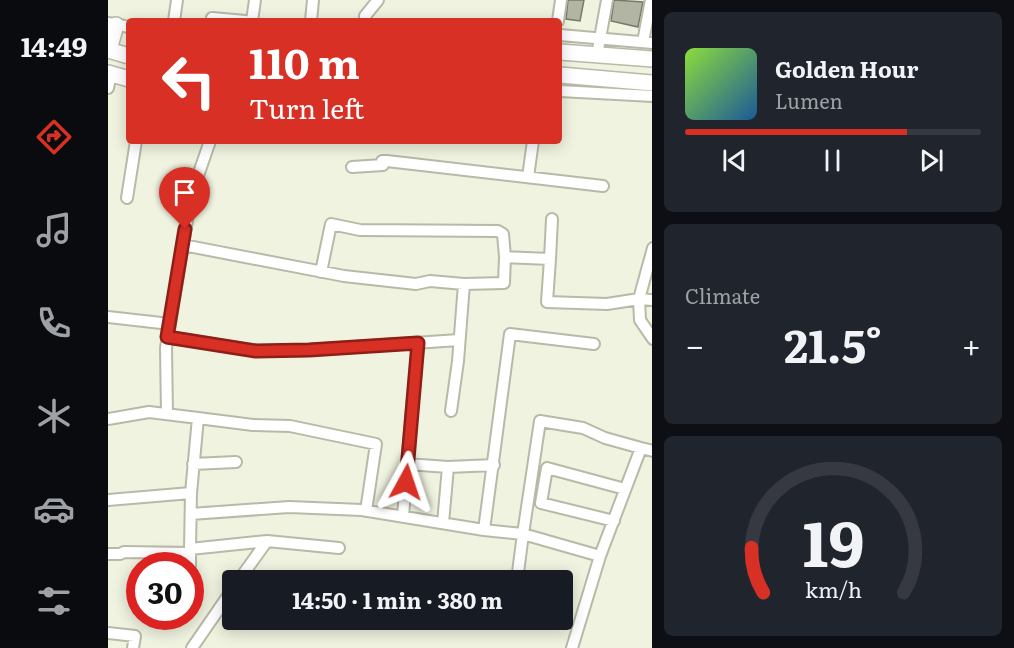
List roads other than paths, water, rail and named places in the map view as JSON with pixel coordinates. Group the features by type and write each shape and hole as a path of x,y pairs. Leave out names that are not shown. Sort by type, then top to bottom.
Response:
{"highway":[{"path":"118,25 109,50 126,55"},
{"path":"562,52 652,59"},
{"path":"562,75 610,87 652,83"},
{"path":"109,78 126,79"}],"street":[{"path":"174,18 177,0"},
{"path":"252,18 255,0"},
{"path":"311,18 313,0"},
{"path":"365,18 378,0"},
{"path":"558,18 561,0"},
{"path":"597,55 608,0"},
{"path":"562,35 648,43 651,0"},
{"path":"562,91 610,87 652,96"},
{"path":"127,198 135,144"},
{"path":"167,414 167,337 191,196 209,144"},
{"path":"528,177 533,144"},
{"path":"352,167 383,165 382,161 387,161 603,186"},
{"path":"552,219 547,302 607,304 639,299 652,300"},
{"path":"183,245 321,272 416,284 430,281 504,284 506,257 503,234 498,231 360,230 331,224 321,272"},
{"path":"652,248 639,299 640,320 652,339"},
{"path":"506,257 550,259"},
{"path":"451,411 464,284"},
{"path":"108,316 170,324"},
{"path":"484,530 510,334 594,344"},
{"path":"167,337 256,351 309,350 459,340"},
{"path":"403,517 418,343"},
{"path":"108,419 149,412 253,425 290,426 376,444 366,511"},
{"path":"190,551 191,493 198,418"},
{"path":"518,570 540,421 583,428 605,438 652,451"},
{"path":"572,648 600,556 641,448"},
{"path":"193,464 236,462"},
{"path":"407,464 448,467 494,465"},
{"path":"443,523 448,467"},
{"path":"614,521 541,503 547,468 625,489"},
{"path":"108,500 191,493"},
{"path":"191,514 288,507 366,511 523,534 600,556"},
{"path":"246,570 267,541"},
{"path":"108,554 190,551 267,541 339,548"},
{"path":"192,648 222,604"},
{"path":"108,633 135,636 133,648"}]}
